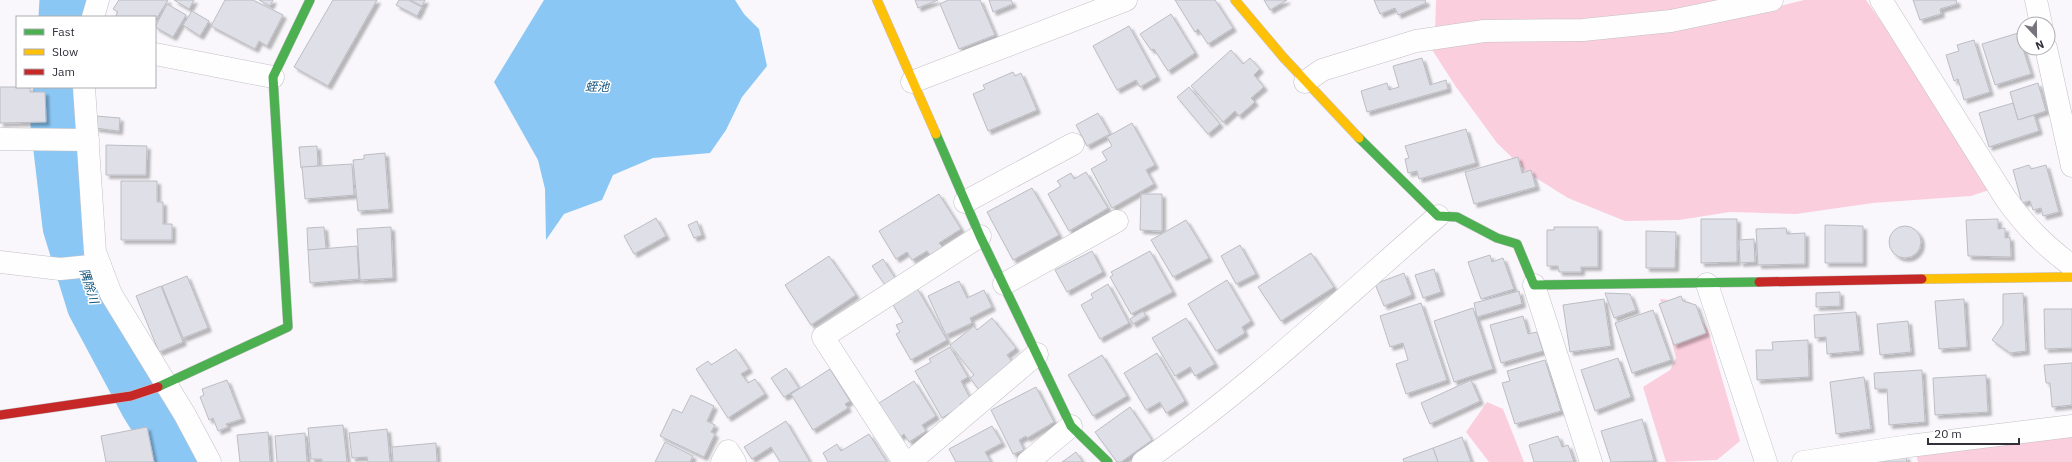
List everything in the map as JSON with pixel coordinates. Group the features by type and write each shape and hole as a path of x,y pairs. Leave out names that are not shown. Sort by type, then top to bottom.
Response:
{"street":[{"path":"93,16 98,0"},
{"path":"0,415 131,396 160,386 288,326 273,76 310,0"},
{"path":"877,0 980,236 1071,426 1108,462"},
{"path":"912,82 1126,0"},
{"path":"1235,0 1266,39 1335,116 1438,216 1457,217 1497,238 1517,244 1534,285 1591,462"},
{"path":"1305,82 1322,70 1416,41 1484,31 1583,30 1671,21 1772,0"},
{"path":"1881,0 2006,199 2028,228 2050,249 2072,266"},
{"path":"2036,0 2039,16"},
{"path":"156,54 273,76"},
{"path":"2048,56 2072,166"},
{"path":"84,88 95,252 111,294 160,386 185,415 210,462"},
{"path":"0,139 88,140"},
{"path":"965,202 1073,144"},
{"path":"1143,462 1188,431 1438,216"},
{"path":"1004,284 1117,220"},
{"path":"904,462 824,337 980,236"},
{"path":"0,262 60,269 100,265"},
{"path":"1534,285 1707,284 2072,277"},
{"path":"1707,284 1766,462"},
{"path":"910,462 1037,354"},
{"path":"1028,462 1071,426"},
{"path":"1803,462 1909,446 2072,426"},
{"path":"722,462 728,451 735,462"}],"shaded area":[{"path":"1436,0 1754,0 1674,17 1435,32"},
{"path":"1804,0 1866,0 1935,98 1989,190 1971,196 1873,203 1796,214 1730,212 1679,220 1625,221 1568,198 1528,173 1497,143 1456,87 1431,48 1747,14"},
{"path":"1660,299 1690,302 1708,330 1740,441 1717,460 1666,462 1643,387 1670,370 1676,358"},
{"path":"1487,402 1503,409 1524,462 1489,462 1466,432"},
{"path":"2072,434 2072,462 1918,462 1916,452"}],"water":[{"name":"蛭池","path":"544,0 735,0 744,14 759,29 767,66 742,97 726,130 710,153 653,158 613,175 602,200 564,214 546,240 545,189 538,160 494,82"}],"building":[{"path":"119,0 168,0 156,19 156,16 116,16 118,12 113,9"},
{"path":"174,0 194,0 189,9"},
{"path":"225,0 253,0 283,15 267,46 259,41 255,49 211,26"},
{"path":"259,0 273,0 270,6"},
{"path":"333,0 377,0 328,86 294,67"},
{"path":"399,0 408,0 422,7 417,16 396,5"},
{"path":"410,0 425,0 422,6"},
{"path":"915,0 938,0 918,8"},
{"path":"948,0 980,0 995,35 959,49 940,4"},
{"path":"989,0 1011,0 1013,4 993,12"},
{"path":"1175,0 1215,0 1233,28 1208,44 1198,29 1195,32"},
{"path":"1264,0 1287,0 1270,10"},
{"path":"1374,0 1425,0 1426,3 1398,15 1395,8 1380,14"},
{"path":"1913,0 1956,0 1957,4 1940,9 1941,14 1920,20"},
{"path":"167,4 186,15 173,37 156,28"},
{"path":"192,11 209,21 200,36 183,25"},
{"path":"1171,14 1195,53 1168,71 1154,49 1151,50 1140,34"},
{"path":"1129,26 1157,77 1140,87 1136,80 1117,90 1093,46"},
{"path":"2016,34 2016,56 2025,56 2031,74 1995,85 1982,44"},
{"path":"1974,40 1990,92 1964,100 1958,79 1954,81 1946,55 1959,51 1957,45"},
{"path":"1231,50 1243,64 1250,58 1260,69 1254,75 1264,87 1251,98 1255,102 1239,116 1235,111 1223,122 1191,86"},
{"path":"1422,58 1430,85 1446,80 1448,89 1367,112 1361,91 1387,83 1389,90 1399,87 1393,66"},
{"path":"1013,72 1015,76 1021,73 1037,110 988,131 973,94 985,89 983,85"},
{"path":"2038,83 2046,111 2018,120 2010,92"},
{"path":"0,87 30,88 30,92 45,92 46,122 0,123"},
{"path":"1189,87 1220,124 1208,134 1177,97"},
{"path":"2013,103 2018,120 2034,115 2039,131 1989,147 1979,113"},
{"path":"1098,113 1110,134 1087,146 1076,125"},
{"path":"96,116 120,118 119,131 95,128"},
{"path":"1132,123 1155,165 1146,170 1154,184 1112,208 1091,169 1107,160 1102,152 1112,146 1107,137"},
{"path":"1466,129 1476,163 1419,179 1417,171 1408,173 1405,159 1409,158 1405,146"},
{"path":"106,145 147,146 146,175 106,175"},
{"path":"317,146 318,166 301,168 299,147"},
{"path":"385,153 389,209 358,211 353,160 364,159 364,155"},
{"path":"1518,157 1522,173 1531,170 1536,187 1474,204 1465,172"},
{"path":"352,164 354,195 305,199 302,167"},
{"path":"2029,165 2031,169 2046,165 2059,212 2043,216 2041,208 2033,210 2030,201 2022,203 2013,170"},
{"path":"1086,172 1108,208 1069,231 1048,194 1061,186 1057,181 1071,173 1074,179"},
{"path":"121,181 157,181 157,202 163,202 163,224 172,224 172,240 121,240"},
{"path":"1032,188 1059,235 1013,260 987,212"},
{"path":"939,194 961,229 939,243 943,247 930,255 927,251 912,260 907,252 896,259 879,231"},
{"path":"1141,194 1162,194 1162,231 1140,230"},
{"path":"656,218 666,236 634,254 624,236"},
{"path":"1701,219 1737,219 1737,262 1701,263"},
{"path":"1998,219 1998,229 2005,228 2005,238 2010,237 2011,257 1968,256 1966,220"},
{"path":"1186,220 1209,258 1173,277 1151,240"},
{"path":"697,221 702,235 694,238 688,225"},
{"path":"1825,225 1863,226 1863,263 1825,263"},
{"path":"1902,226 1908,226 1918,233 1921,242 1920,248 1914,255 1908,258 1902,258 1892,251 1889,245 1889,239 1896,229"},
{"path":"324,227 326,249 308,250 307,228"},
{"path":"391,227 393,278 360,280 357,229"},
{"path":"1554,227 1598,227 1598,267 1581,267 1581,272 1559,272 1558,266 1547,266 1547,230 1554,230"},
{"path":"1786,228 1787,234 1805,233 1805,264 1758,265 1756,229"},
{"path":"1646,231 1676,232 1675,268 1646,268"},
{"path":"1754,239 1755,262 1740,263 1739,240"},
{"path":"1240,245 1256,274 1236,284 1221,256"},
{"path":"357,246 359,279 310,283 308,250"},
{"path":"1092,251 1103,272 1067,292 1055,270"},
{"path":"1150,251 1173,292 1131,314 1110,277 1113,275 1111,272"},
{"path":"1311,253 1334,287 1281,321 1258,287"},
{"path":"1490,255 1492,262 1503,258 1514,289 1481,299 1468,262"},
{"path":"829,256 856,295 811,325 785,285"},
{"path":"883,259 895,278 885,285 872,266"},
{"path":"1434,269 1441,292 1423,298 1415,275"},
{"path":"1404,273 1412,295 1384,306 1375,284"},
{"path":"187,276 208,328 183,338 162,286"},
{"path":"1227,280 1251,321 1242,327 1245,333 1216,351 1188,304"},
{"path":"959,281 967,298 984,290 992,307 970,318 972,323 946,335 928,296"},
{"path":"1108,284 1129,323 1100,339 1081,305 1093,298 1091,294"},
{"path":"161,286 183,342 159,352 136,296"},
{"path":"917,288 947,340 911,360 896,334 900,332 896,325 903,322 892,303"},
{"path":"1519,291 1522,304 1477,317 1474,303"},
{"path":"1840,292 1840,306 1816,307 1816,293"},
{"path":"1605,293 1630,294 1636,310 1614,318"},
{"path":"2023,293 2026,351 2010,353 1992,340 2003,324 2003,294"},
{"path":"1681,296 1683,301 1696,305 1706,333 1674,345 1659,304"},
{"path":"1604,299 1611,346 1570,352 1563,305"},
{"path":"1964,299 1967,347 1939,349 1935,301"},
{"path":"1421,303 1447,380 1406,394 1396,364 1408,360 1403,343 1390,347 1380,316"},
{"path":"1473,308 1493,369 1454,382 1434,321"},
{"path":"2044,309 2072,309 2072,348 2045,349"},
{"path":"1653,310 1671,360 1632,373 1615,323"},
{"path":"1143,311 1146,316 1133,324 1130,319"},
{"path":"1856,312 1860,351 1827,354 1826,337 1815,338 1814,315"},
{"path":"1523,316 1528,334 1537,332 1543,351 1501,363 1490,325"},
{"path":"992,318 1016,348 1007,355 1013,363 979,390 970,378 974,375 950,345 974,326 977,330"},
{"path":"1186,318 1215,364 1195,376 1190,367 1175,376 1152,338"},
{"path":"1908,321 1911,352 1880,355 1877,324"},
{"path":"1808,340 1809,377 1757,380 1756,350 1773,350 1772,342"},
{"path":"950,347 968,377 961,381 970,398 960,404 961,406 942,418 915,371 931,362 929,359"},
{"path":"736,349 749,369 741,374 748,383 755,379 765,394 728,418 696,369 708,361 711,365"},
{"path":"1157,353 1185,401 1166,413 1160,402 1146,410 1124,373"},
{"path":"1102,355 1127,396 1093,416 1068,375"},
{"path":"1618,358 1631,397 1595,411 1581,370"},
{"path":"1545,360 1561,411 1515,424 1502,383 1510,381 1507,371"},
{"path":"2072,363 2072,405 2052,407 2050,383 2046,383 2044,365"},
{"path":"786,368 799,388 784,397 771,378"},
{"path":"830,369 850,401 845,404 848,408 813,430 791,394"},
{"path":"1922,370 1925,422 1889,425 1887,389 1875,389 1874,373"},
{"path":"1986,375 1988,412 1935,415 1933,378"},
{"path":"1864,377 1871,429 1836,434 1830,382"},
{"path":"227,380 242,419 226,424 228,427 218,431 213,418 209,420 200,397 204,395 202,389"},
{"path":"1471,380 1480,401 1430,424 1421,403"},
{"path":"914,381 936,416 922,425 926,431 909,442 904,434 900,437 879,403"},
{"path":"1036,387 1054,422 1027,438 1026,436 1019,440 1024,450 1013,454 991,410"},
{"path":"691,395 714,406 707,421 715,425 711,432 715,434 704,457 660,436 673,409 682,413"},
{"path":"1130,407 1152,440 1121,462 1117,462 1095,432"},
{"path":"1642,419 1654,461 1611,462 1601,431"},
{"path":"786,421 810,462 780,462 771,447 752,459 744,447"},
{"path":"343,425 347,462 322,462 322,459 311,459 308,428"},
{"path":"992,426 1002,443 985,452 991,462 956,462 949,449"},
{"path":"147,427 154,462 106,462 101,436"},
{"path":"387,429 390,462 368,462 367,457 352,458 349,433"},
{"path":"268,432 270,462 240,462 237,435"},
{"path":"305,433 307,462 277,462 275,436"},
{"path":"869,434 887,462 828,462 823,453 837,444 841,451"},
{"path":"1558,436 1562,447 1568,445 1574,462 1534,462 1529,445"},
{"path":"1462,437 1471,462 1438,462 1433,448"},
{"path":"665,442 693,456 690,462 655,462"},
{"path":"436,443 437,462 393,462 392,447"},
{"path":"1433,448 1438,462 1404,462 1403,459"},
{"path":"1076,452 1083,462 1062,462"},
{"path":"1906,456 1907,462 1872,462"}],"waterway":[{"name":"隅除川","path":"66,16 67,0"},
{"name":"隅除川","path":"61,88 58,124 70,226 94,304 147,403 169,438 187,462"}],"traffic: fast":[{"path":"158,387 288,327 273,77 310,0"},
{"path":"936,134 980,236 1071,426 1108,462"},
{"path":"1359,138 1438,216 1457,217 1497,238 1517,244 1534,285 1759,282"}],"traffic: slow":[{"path":"877,0 936,134"},
{"path":"1235,0 1283,57 1359,138"},
{"path":"1922,279 2072,277"}],"traffic: jam":[{"path":"1759,282 1922,279"},
{"path":"0,415 131,396 158,387"}]}
